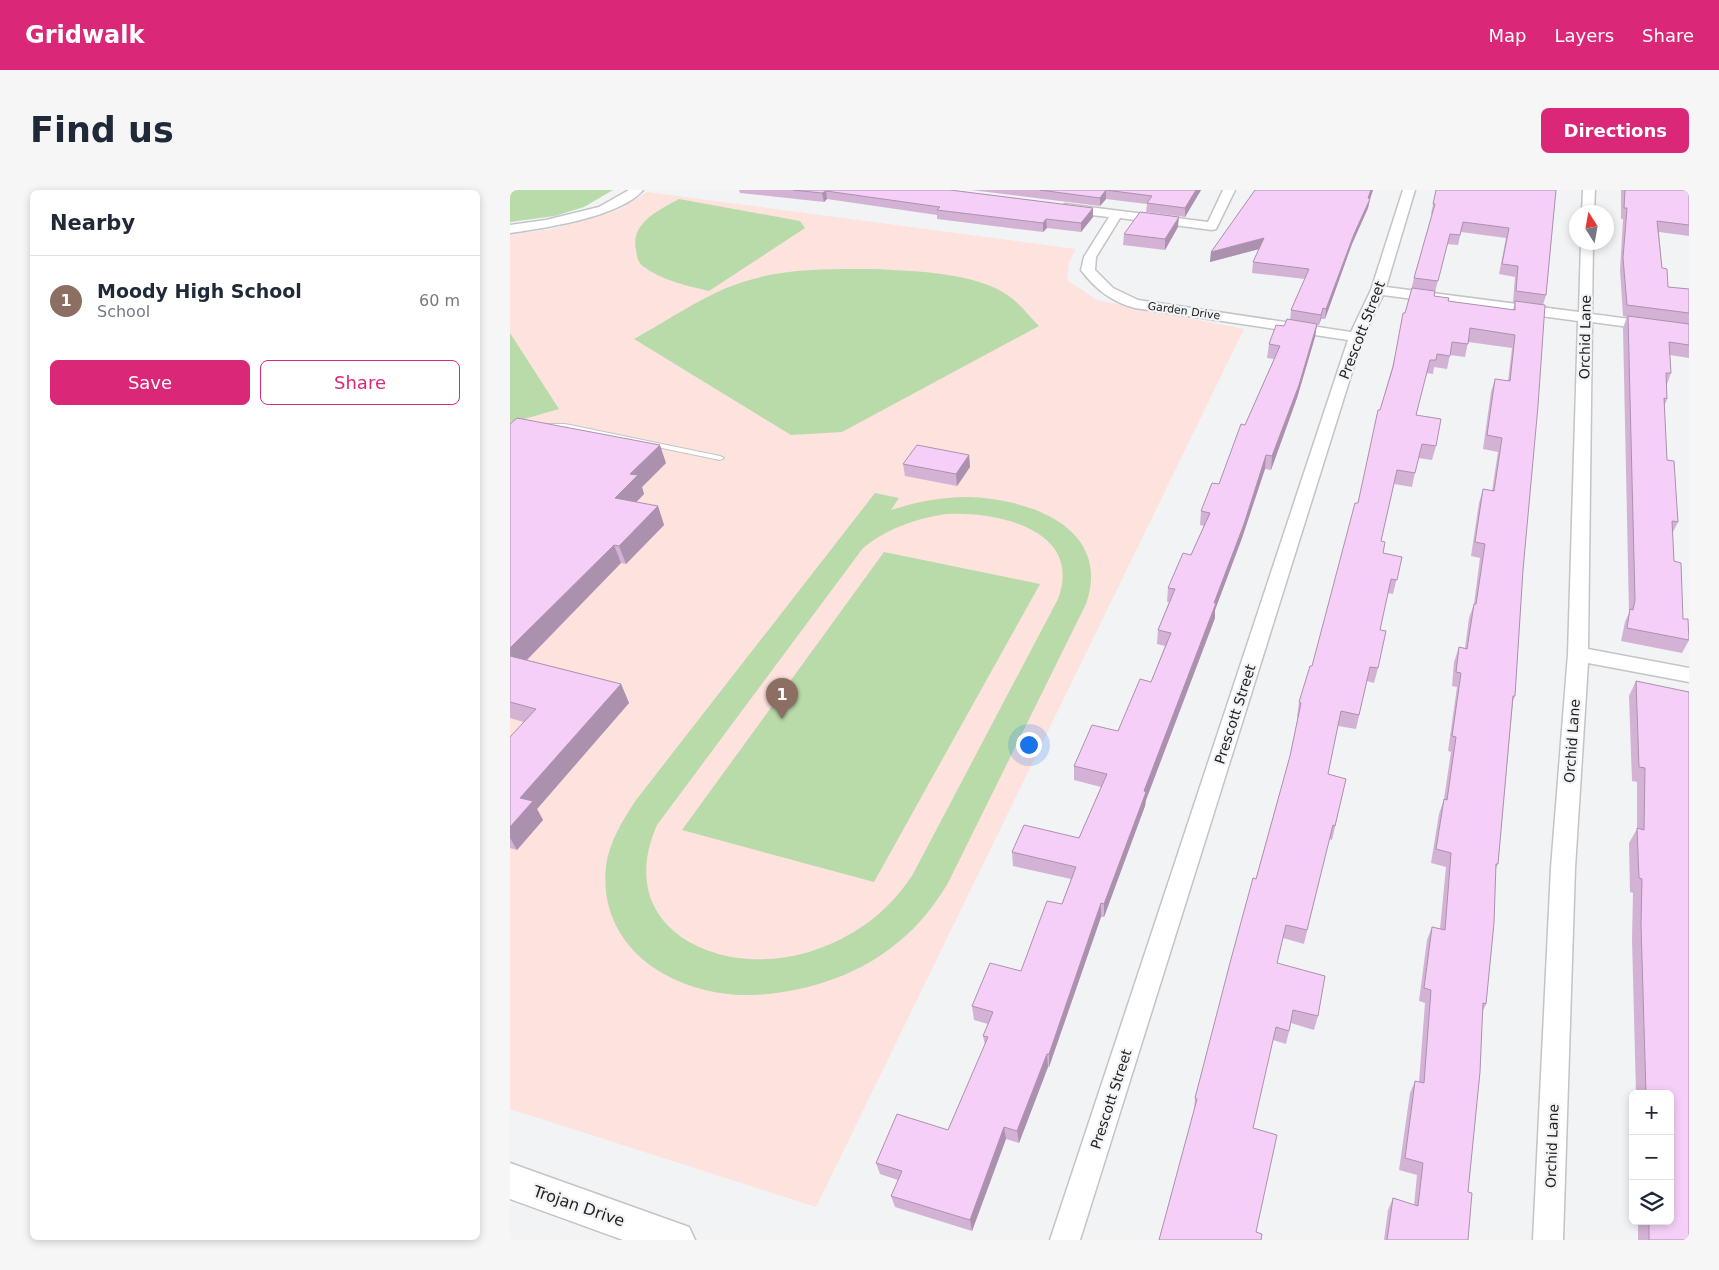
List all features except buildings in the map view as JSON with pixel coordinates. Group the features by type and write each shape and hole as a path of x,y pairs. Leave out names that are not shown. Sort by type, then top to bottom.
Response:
{"street":[{"path":"510,229 546,224 603,210 638,190"},
{"path":"1051,206 1212,226 1229,190"},
{"name":"Prescott Street","path":"1065,1240 1356,337 1378,290 1409,190"},
{"path":"1588,205 1589,190"},
{"name":"Garden Drive","path":"1117,214 1090,258 1088,270 1096,283 1111,294 1135,304 1356,337"},
{"name":"Orchid Lane","path":"1548,1240 1563,868 1578,654 1588,250"},
{"path":"1378,290 1689,331"},
{"path":"1578,654 1689,675"},
{"name":"Trojan Drive","path":"510,1181 676,1240"}],"lane":[{"path":"536,427 565,426 720,458"}],"shaded area":[{"path":"647,192 1076,249 1069,262 1067,280 1097,300 1244,329 816,1207 510,1109 510,235 552,229 618,210"}],"green space":[{"path":"510,190 613,190 584,207 555,216 510,222"},
{"path":"679,199 800,221 805,228 709,291 658,276 642,265 637,257 635,241 637,232 642,225 655,213"},
{"path":"873,269 943,274 979,282 1009,296 1039,326 842,432 791,435 634,339 715,293 759,277 807,270"},
{"path":"510,333 559,409 510,423"},
{"path":"875,493 899,498 891,510 929,500 957,497 1015,503 1038,511 1059,522 1076,537 1087,555 1091,577 1086,604 948,883 932,908 912,930 882,955 865,965 829,981 791,991 753,995 724,994 697,988 671,977 648,963 629,945 614,922 607,896 606,866 610,848 636,800","holes":["946,514 966,514 1010,521 1030,529 1047,541 1058,556 1063,575 1058,599 913,874 892,901 868,922 840,939 809,952 776,959 742,958 711,951 683,938 662,918 649,893 647,862 657,825 863,548 882,535 902,525"]},
{"path":"884,552 1040,584 874,882 682,830"}],"place":[{"name":"Moody High School","path":"782,719"}]}
